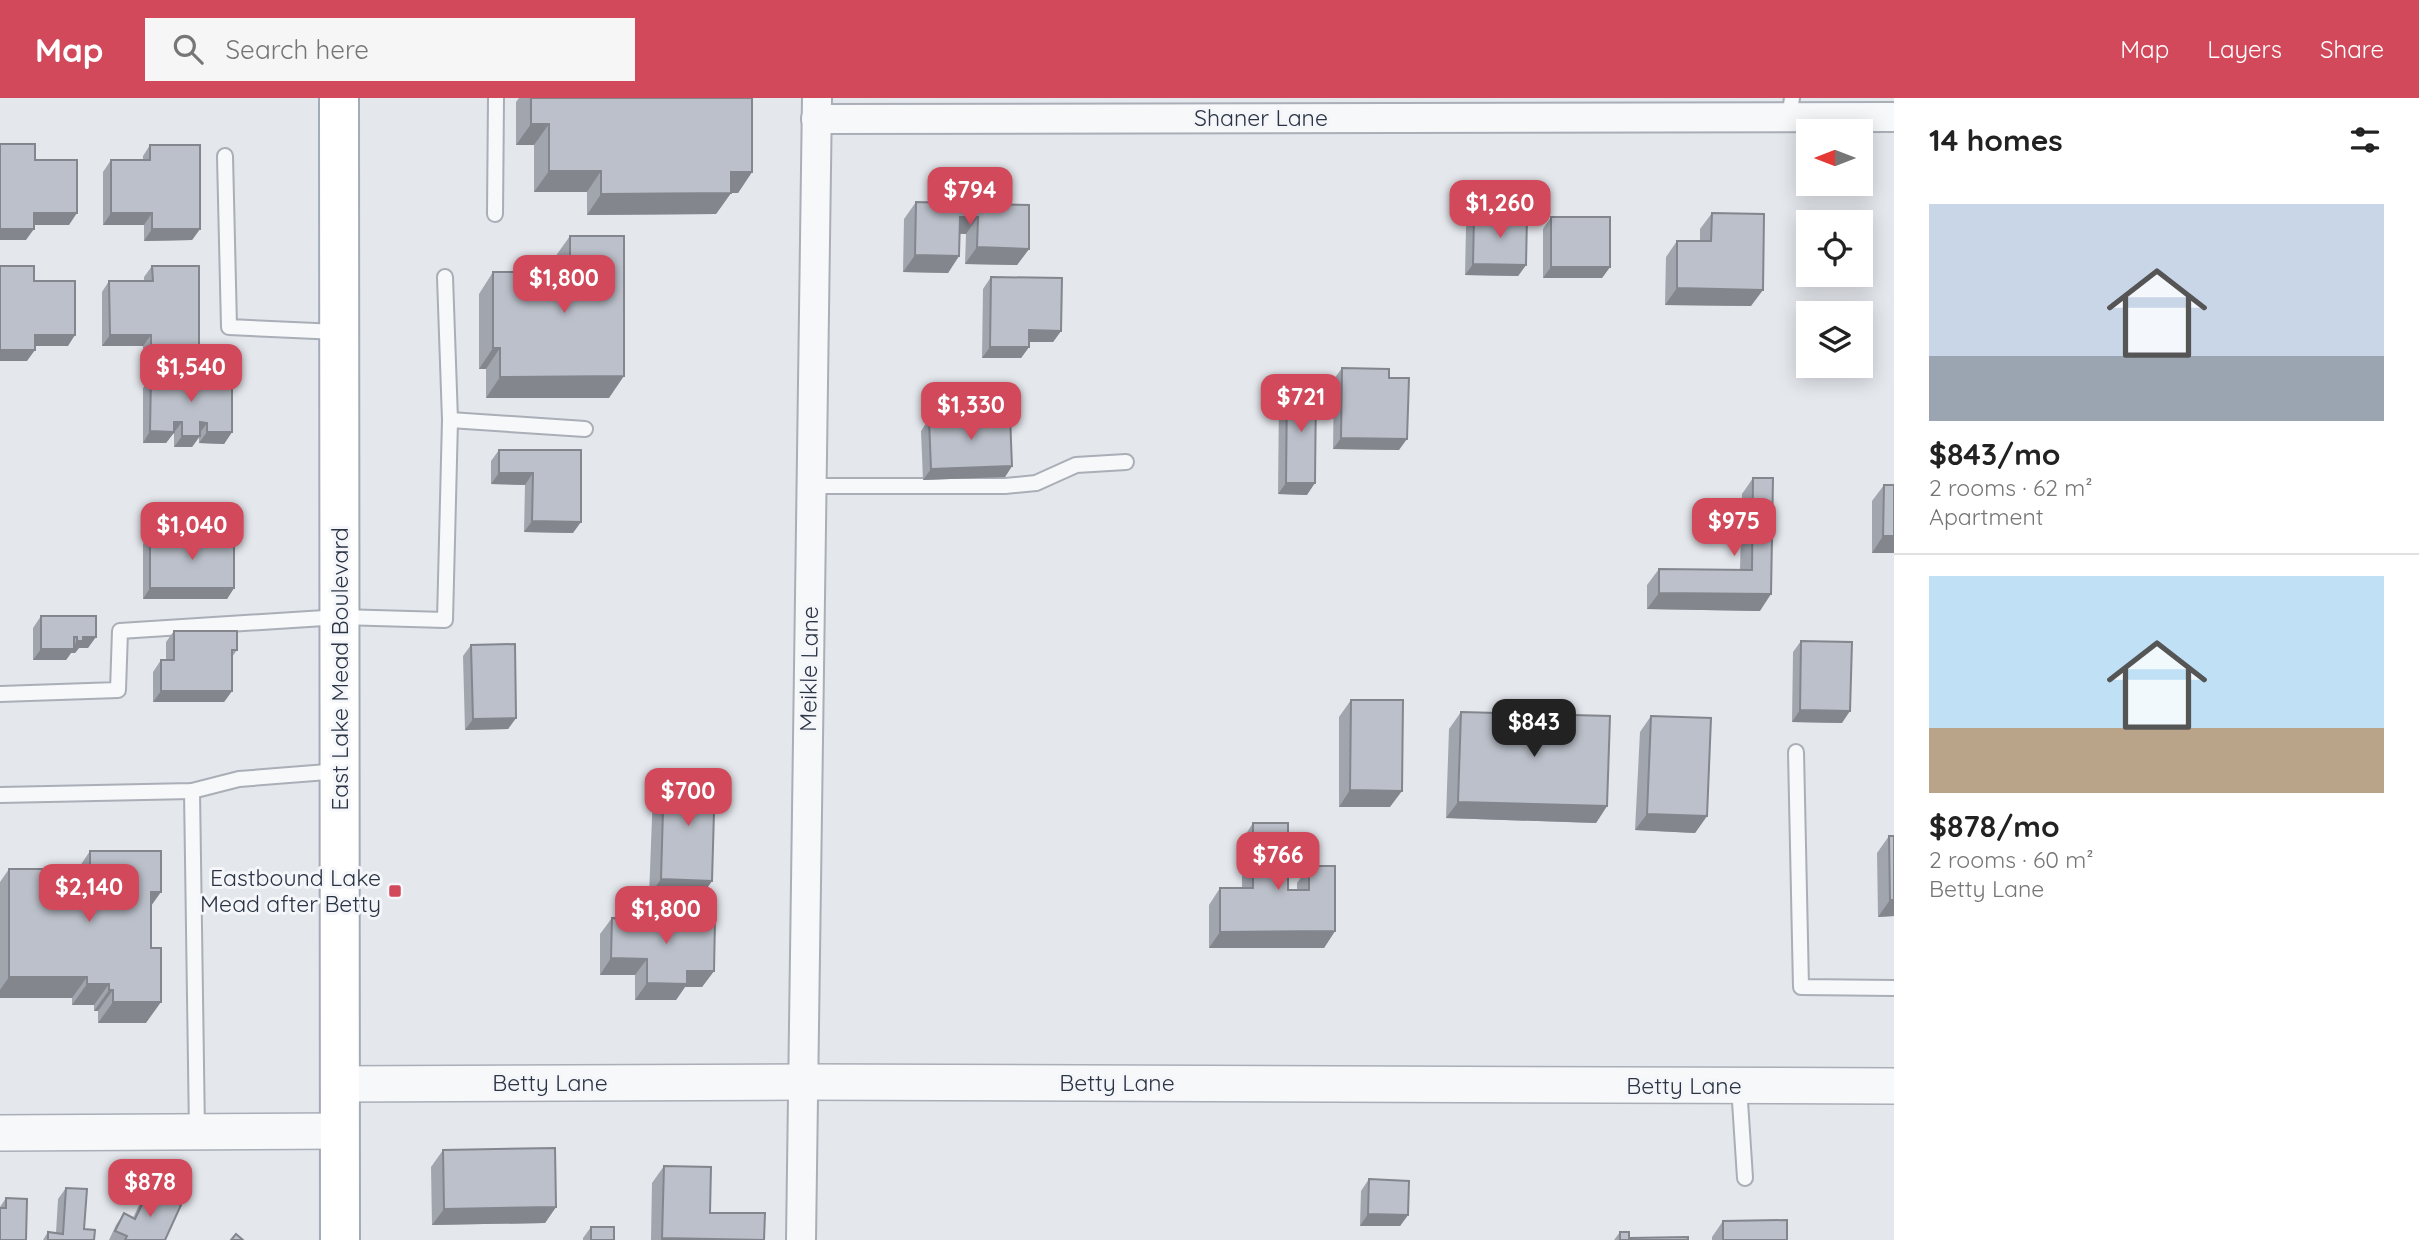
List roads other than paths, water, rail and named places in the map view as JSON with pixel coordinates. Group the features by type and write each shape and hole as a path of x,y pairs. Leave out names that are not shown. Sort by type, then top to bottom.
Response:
{"main road":[{"name":"East Lake Mead Boulevard","path":"339,98 340,1240"}],"street":[{"name":"Shaner Lane","path":"816,108 1791,107 1894,117"},
{"name":"Meikle Lane","path":"801,1240 816,108"},
{"name":"Betty Lane","path":"340,1084 803,1082 1894,1086"},
{"path":"0,1133 340,1131"}],"lane":[{"path":"495,214 496,98"},
{"path":"225,156 229,327 340,332"},
{"path":"0,694 118,690 120,631 340,617 445,620 450,420 445,277"},
{"path":"450,420 586,429"},
{"path":"811,485 1004,486 1036,483 1076,465 1126,462"},
{"path":"1796,752 1801,987 1894,988"},
{"path":"0,795 192,791 239,779 340,771"},
{"path":"192,791 197,1132"},
{"path":"1739,1086 1745,1178"}],"place":[{"name":"Eastbound Lake Mead after Betty","path":"395,891"}]}
